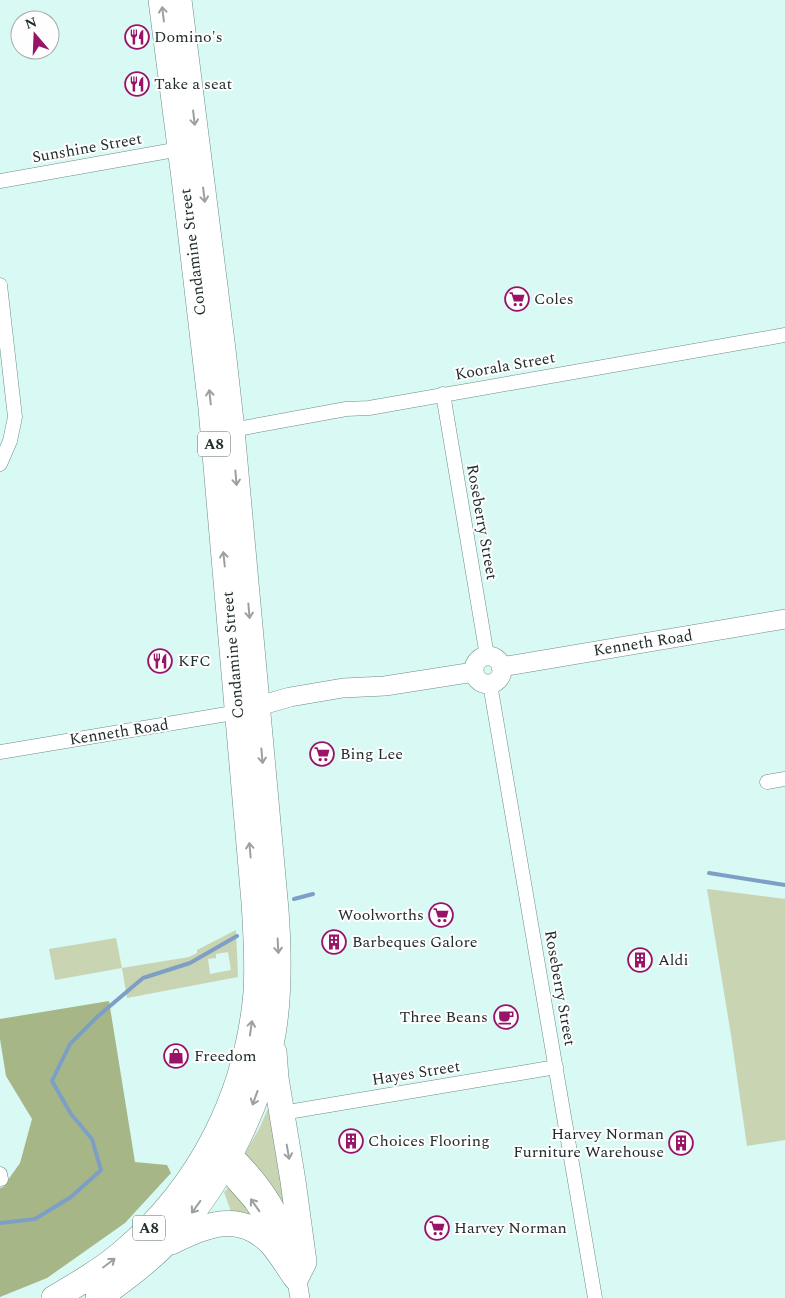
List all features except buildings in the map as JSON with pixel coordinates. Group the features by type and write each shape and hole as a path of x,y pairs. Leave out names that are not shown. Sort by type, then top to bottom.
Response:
{"highway":[{"name":"Condamine Street","path":"161,0 248,710"},
{"name":"Condamine Street","path":"179,0 232,430 248,710 266,924 279,974 273,1034"},
{"name":"Condamine Street","path":"221,1156 234,1092 250,1035 257,974 266,924"},
{"path":"273,1034 276,1078 304,1262 298,1288"},
{"name":"A8","path":"54,1298 96,1273 123,1252 221,1156 247,1119 273,1034"},
{"name":"A8","path":"98,1298 128,1277 163,1246 185,1221 210,1187 221,1156"},
{"path":"163,1246 196,1230 216,1223 238,1224 256,1232 271,1243 298,1288"}],"main road":[{"name":"Kenneth Road","path":"494,662 785,619"},
{"path":"476,662 494,662 501,675 490,684 480,682 474,672 476,662"},
{"name":"Kenneth Road","path":"248,710 290,696 343,688 384,686 474,672"},
{"path":"221,1156 253,1200 280,1244 298,1288"}],"street":[{"name":"Sunshine Street","path":"0,181 180,149"},
{"path":"0,285 15,417 10,441 0,464"},
{"name":"Koorala Street","path":"232,430 346,410 369,408 785,335"},
{"name":"Roseberry Street","path":"442,394 494,662"},
{"name":"Roseberry Street","path":"490,684 595,1298"},
{"name":"Kenneth Road","path":"0,752 248,710"},
{"path":"0,760 19,749"},
{"path":"767,782 785,779"},
{"name":"Hayes Street","path":"282,1113 556,1067"}],"green space":[{"path":"707,889 785,899 785,1140 747,1146"},
{"path":"236,930 238,977 127,998 122,968 189,957 197,953 197,950","holes":["228,952 231,970 210,974 208,959 216,958 216,954"]},
{"path":"116,938 122,968 55,980 49,949"},
{"path":"109,1001 135,1162 167,1165 171,1173 125,1223 47,1278 0,1297 0,1188 3,1187 20,1163 32,1119 6,1076 0,1039 0,1019"},
{"path":"270,1104 290,1214 244,1155 259,1129"},
{"path":"229,1187 236,1193 256,1220 233,1217 224,1192"}],"waterway":[{"path":"709,873 785,885"},
{"path":"294,899 313,894"},
{"path":"0,1223 35,1219 71,1197 101,1170 92,1139 71,1114 52,1081 70,1044 97,1017 143,978 190,963 237,936"}],"place":[{"name":"Domino's","path":"137,37"},
{"name":"Take a seat","path":"137,84"},
{"name":"Coles","path":"517,299"},
{"name":"KFC","path":"160,661"},
{"name":"Bing Lee","path":"322,754"},
{"name":"Woolworths","path":"441,915"},
{"name":"Barbeques Galore","path":"334,942"},
{"name":"Aldi","path":"640,960"},
{"name":"Three Beans","path":"506,1017"},
{"name":"Freedom","path":"176,1056"},
{"name":"Choices Flooring","path":"351,1141"},
{"name":"Harvey Norman Furniture Warehouse","path":"681,1143"},
{"name":"Harvey Norman","path":"437,1228"}]}
